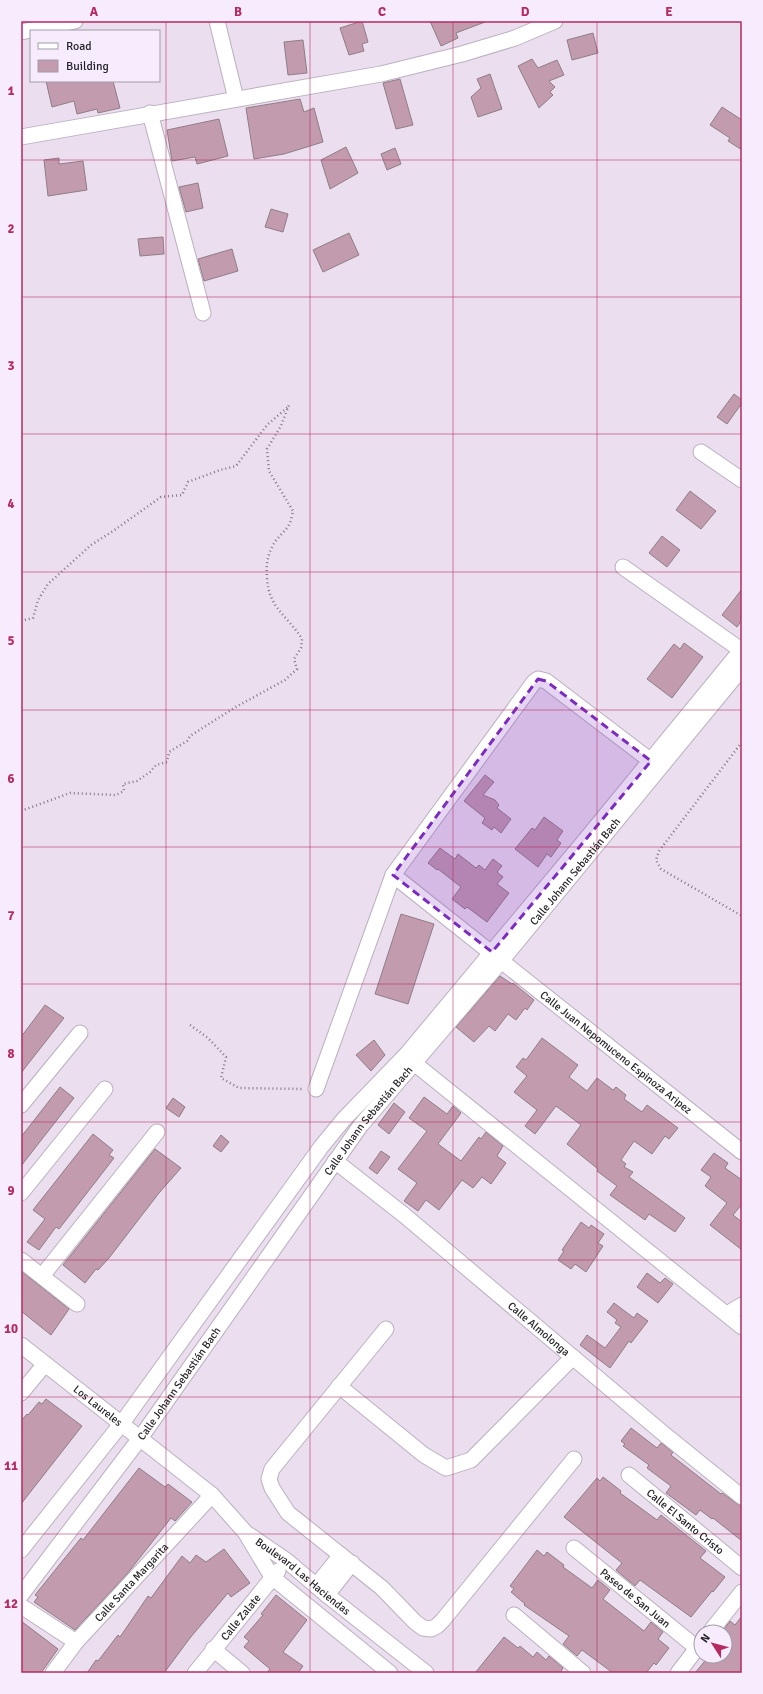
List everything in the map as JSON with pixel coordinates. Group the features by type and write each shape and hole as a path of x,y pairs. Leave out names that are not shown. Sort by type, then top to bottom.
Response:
{"street":[{"path":"31,30 75,21"},
{"path":"217,21 236,100"},
{"path":"21,137 381,74 462,54 516,38 555,21"},
{"path":"150,114 203,313"},
{"path":"701,452 742,480"},
{"path":"623,567 742,650"},
{"name":"Calle Johann Sebastián Bach","path":"21,1594 141,1437 361,1125 414,1063 651,760 742,650"},
{"name":"Calle Johann Sebastián Bach","path":"21,1550 122,1423 321,1147 344,1119 406,1055 497,956 742,668"},
{"path":"316,1089 393,874 530,687 538,679 546,681 651,760"},
{"name":"Calle Juan Nepomuceno Espinoza Aripez","path":"393,874 742,1152"},
{"path":"21,1104 80,1033"},
{"path":"414,1063 742,1327"},
{"path":"21,1193 105,1089"},
{"path":"42,1276 157,1132"},
{"name":"Calle Almolonga","path":"335,1161 404,1215 664,1434 742,1497"},
{"path":"21,1260 77,1304"},
{"path":"726,1314 742,1305"},
{"path":"386,1329 272,1469 269,1480 272,1488 288,1513 382,1588 415,1622 424,1628 431,1629 436,1626 574,1459"},
{"name":"Los Laureles","path":"21,1345 141,1437 212,1495 245,1532"},
{"path":"339,1386 424,1456 446,1468 471,1460 573,1357"},
{"path":"21,1392 45,1364"},
{"name":"Calle El Santo Cristo","path":"629,1475 742,1568"},
{"name":"Calle Santa Margarita","path":"53,1673 76,1642 212,1495"},
{"name":"Boulevard Las Haciendas","path":"245,1532 287,1561 321,1591 426,1673"},
{"name":"Boulevard Las Haciendas","path":"245,1532 272,1577 390,1673"},
{"name":"Paseo de San Juan","path":"574,1548 693,1641"},
{"path":"321,1591 346,1559"},
{"name":"Calle Zalate","path":"195,1673 272,1577 287,1561"},
{"path":"716,1624 742,1592"},
{"path":"21,1606 76,1642"},
{"path":"514,1615 583,1673"},
{"path":"213,1649 242,1673"},
{"path":"678,1673 693,1654"}],"path":[{"path":"21,621 33,618 38,600 48,584 91,545 161,497 182,495 188,482 220,470 236,466 267,425 289,405 281,426 267,449 269,471 293,511 289,525 273,546 268,558 267,589 272,602 302,639 301,648 294,659 297,669 285,680 234,708 206,728 190,736 187,741 168,752 167,762 156,765 150,772 137,781 124,784 124,791 116,795 70,793 21,811"},
{"path":"742,742 659,851 656,860 661,869 742,916"},
{"path":"190,1025 208,1038 226,1057 221,1078 239,1088 316,1089"}],"highlighted area":[{"path":"538,679 546,681 651,761 492,952 393,875"}],"building":[{"path":"362,21 368,42 362,44 364,51 349,55 340,28"},
{"path":"430,21 485,22 456,33 458,38 441,46"},
{"path":"593,33 598,53 572,60 567,40"},
{"path":"303,40 307,73 288,75 284,42"},
{"path":"532,59 538,68 557,60 564,75 549,81 555,87 550,92 553,95 539,108 518,66"},
{"path":"490,74 502,109 478,117 471,97 481,88 477,79"},
{"path":"400,79 413,125 396,129 383,83"},
{"path":"46,82 113,82 120,108 98,113 97,109 77,114 74,101 52,107"},
{"path":"300,99 304,112 314,108 323,142 284,154 254,159 246,108"},
{"path":"722,107 742,120 742,150 728,141 730,138 710,125"},
{"path":"219,119 228,156 197,164 195,157 172,161 167,130"},
{"path":"346,147 358,173 330,189 321,160"},
{"path":"395,148 401,164 387,170 381,154"},
{"path":"59,158 59,164 83,161 87,190 48,196 44,160"},
{"path":"198,183 203,208 186,212 179,187"},
{"path":"271,209 288,214 283,232 265,227"},
{"path":"349,233 359,255 323,272 313,250"},
{"path":"163,237 164,254 140,256 138,239"},
{"path":"232,249 238,271 204,281 198,259"},
{"path":"734,394 742,400 742,403 727,424 717,417"},
{"path":"690,491 716,511 701,529 676,510"},
{"path":"662,536 680,550 667,567 649,553"},
{"path":"742,589 742,620 737,627 722,615"},
{"path":"684,643 703,657 672,698 647,679 674,644 680,649"},
{"path":"485,775 494,782 483,795 495,800 499,805 497,808 511,819 501,833 494,827 492,830 482,823 485,818 464,801"},
{"path":"544,817 563,831 557,840 561,843 551,857 547,854 538,867 515,849 532,828 535,830"},
{"path":"440,848 455,859 458,854 476,868 479,865 485,870 493,859 502,866 497,872 503,877 497,884 509,893 487,922 467,907 465,909 452,899 461,887 428,863"},
{"path":"401,914 434,924 408,1004 375,994"},
{"path":"500,976 512,984 513,983 534,1000 527,1010 525,1008 516,1020 508,1014 495,1031 489,1026 474,1042 456,1027"},
{"path":"45,1005 64,1018 21,1073 21,1037"},
{"path":"542,1038 578,1065 569,1077 587,1091 597,1078 613,1090 616,1087 626,1095 624,1099 642,1112 647,1105 678,1128 669,1139 665,1136 652,1154 634,1141 621,1160 626,1164 624,1167 633,1172 629,1177 685,1218 675,1232 649,1214 645,1220 610,1195 617,1186 597,1171 598,1169 567,1144 581,1125 556,1106 535,1134 525,1126 537,1110 514,1092 527,1076 516,1067 523,1058 526,1060"},
{"path":"374,1040 385,1055 371,1071 356,1055"},
{"path":"60,1087 74,1098 21,1166 21,1137"},
{"path":"424,1097 447,1114 453,1106 461,1113 438,1144 461,1161 479,1137 481,1139 486,1132 503,1146 497,1156 506,1163 491,1184 482,1177 473,1188 462,1180 439,1210 426,1200 418,1211 404,1201 417,1183 398,1169 427,1131 409,1118"},
{"path":"173,1098 185,1107 179,1117 166,1108"},
{"path":"394,1103 405,1112 389,1134 378,1125"},
{"path":"93,1134 113,1150 109,1155 114,1158 59,1229 56,1227 39,1250 27,1242 45,1219 33,1210"},
{"path":"221,1135 229,1142 221,1152 213,1146"},
{"path":"155,1149 181,1168 159,1193 109,1258 98,1270 96,1269 85,1283 63,1265"},
{"path":"381,1151 390,1157 377,1174 369,1168"},
{"path":"714,1153 728,1163 725,1168 742,1180 742,1204 733,1215 742,1222 742,1250 710,1225 727,1203 705,1186 711,1177 701,1170"},
{"path":"581,1222 589,1228 591,1225 604,1234 598,1243 603,1246 586,1272 575,1264 571,1269 558,1260 564,1251 562,1250"},
{"path":"21,1271 69,1309 51,1335 21,1311"},
{"path":"647,1273 660,1283 665,1278 673,1284 658,1303 637,1287"},
{"path":"614,1303 634,1318 637,1313 648,1321 631,1343 629,1341 610,1368 580,1345 587,1335 605,1348 621,1327 615,1323 617,1320 607,1312"},
{"path":"46,1399 82,1426 21,1504 21,1421 39,1402 42,1404"},
{"path":"631,1428 657,1448 661,1443 673,1452 671,1455 721,1494 722,1493 742,1507 742,1541 713,1518 712,1519 700,1510 696,1515 666,1493 671,1486 647,1468 649,1465 623,1446 625,1444 621,1441"},
{"path":"139,1468 165,1487 168,1484 192,1502 175,1521 171,1518 127,1574 75,1630 34,1602 38,1597 35,1595 81,1538 83,1540"},
{"path":"603,1477 621,1491 620,1493 657,1520 661,1515 706,1551 700,1558 725,1577 691,1617 640,1580 635,1586 616,1570 622,1563 564,1517 597,1478 600,1481"},
{"path":"224,1549 250,1583 231,1597 228,1593 190,1638 164,1673 87,1673 96,1660 98,1661 118,1635 120,1637 148,1596 151,1598 182,1556 190,1563 196,1555 206,1562"},
{"path":"537,1550 544,1556 547,1552 564,1565 563,1567 592,1588 598,1580 610,1590 603,1599 644,1631 651,1622 663,1632 658,1639 669,1648 656,1665 654,1663 646,1673 613,1673 582,1650 577,1656 563,1644 569,1636 524,1605 525,1604 511,1592 514,1589 510,1586"},
{"path":"276,1595 307,1620 283,1652 303,1666 298,1673 267,1673 270,1669 244,1647 249,1641 244,1637 263,1615 261,1614"},
{"path":"742,1616 742,1673 695,1673 702,1664 733,1664 733,1624 728,1624 730,1621 735,1625"},
{"path":"21,1621 58,1649 41,1673 21,1673"},
{"path":"504,1637 518,1648 520,1646 533,1657 537,1652 546,1660 549,1656 563,1668 560,1673 475,1673"}]}
